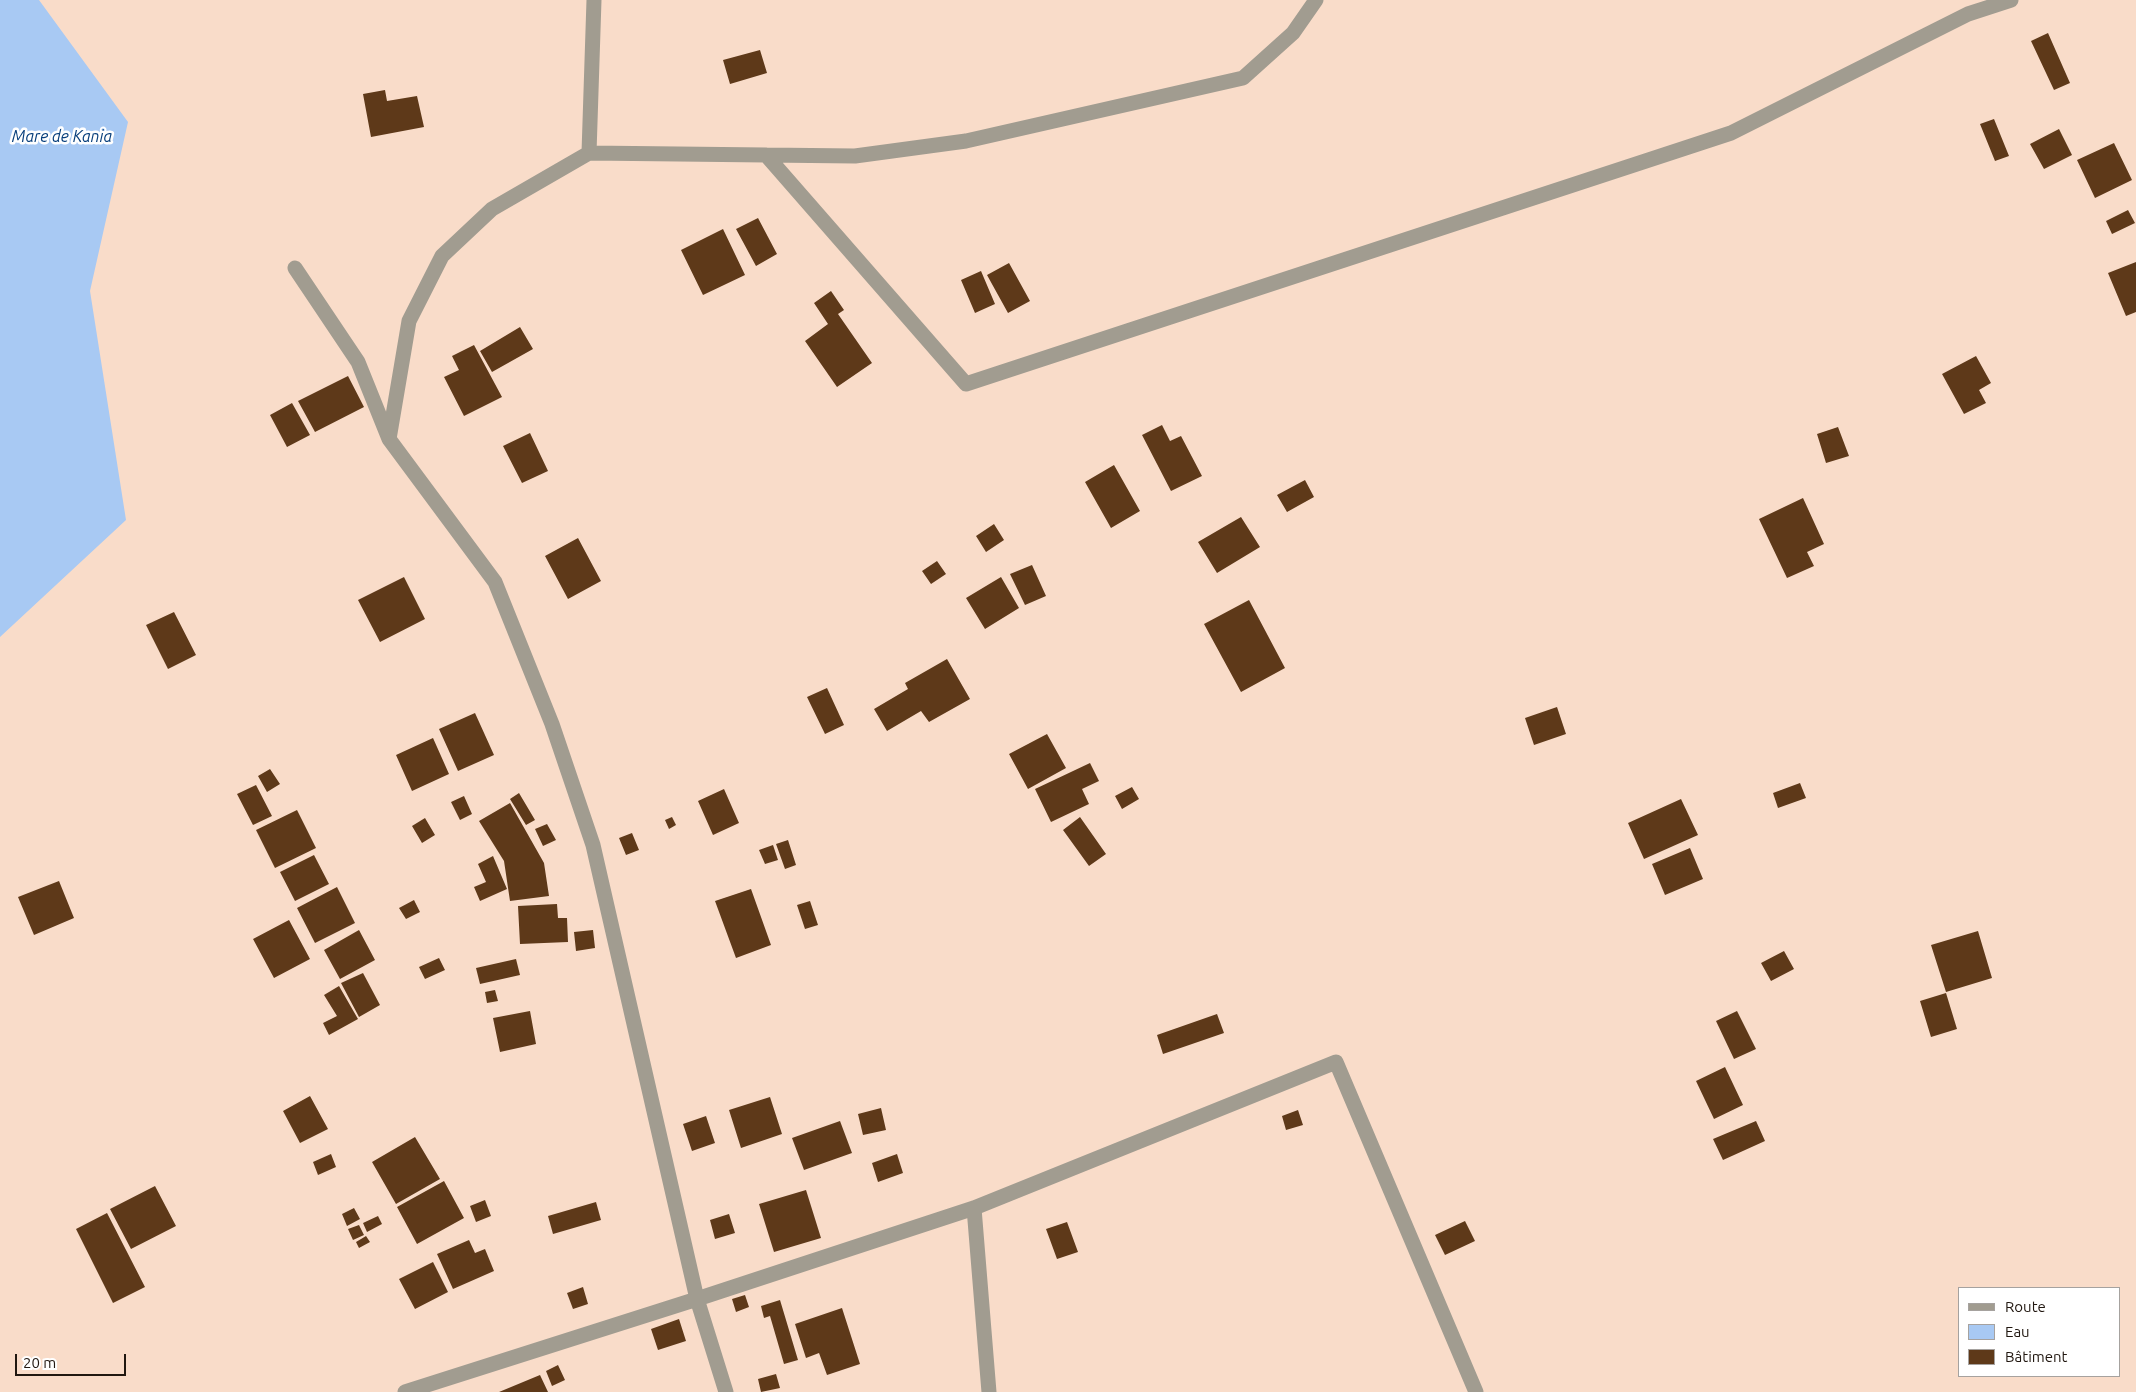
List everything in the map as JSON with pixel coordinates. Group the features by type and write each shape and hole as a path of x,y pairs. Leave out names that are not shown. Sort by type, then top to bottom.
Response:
{"street":[{"path":"588,153 594,0"},
{"path":"389,439 409,321 442,256 492,209 588,153 855,156 966,141 1243,78 1293,33 1316,0"},
{"path":"766,155 966,384 1731,133 1968,14 2011,0"},
{"path":"295,268 358,362 389,439 495,582 552,724 593,845 697,1299 726,1392"},
{"path":"404,1392 697,1299 974,1208 1336,1062 1476,1392"},
{"path":"974,1208 989,1392"}],"water":[{"name":"Mare de Kania","path":"0,0 39,0 128,122 90,291 126,520 0,637"}],"building":[{"path":"2048,33 2070,83 2054,90 2031,41"},
{"path":"760,50 767,73 730,84 723,60"},
{"path":"385,90 387,101 417,96 424,127 371,137 363,94"},
{"path":"1994,119 2009,156 1995,161 1980,124"},
{"path":"2059,129 2072,155 2044,169 2030,144"},
{"path":"2114,143 2132,180 2095,198 2077,160"},
{"path":"2128,210 2135,223 2112,234 2106,221"},
{"path":"758,218 777,254 756,266 736,229"},
{"path":"723,229 745,275 703,295 681,250"},
{"path":"2136,262 2136,312 2126,316 2108,273"},
{"path":"1009,263 1030,301 1008,313 987,275"},
{"path":"981,271 995,304 975,313 961,280"},
{"path":"831,291 844,310 838,314 872,363 837,387 805,341 828,324 814,303"},
{"path":"520,327 533,349 492,372 480,351"},
{"path":"474,345 502,397 464,416 444,377 459,370 452,356"},
{"path":"1976,356 1991,383 1979,390 1986,403 1964,414 1942,374"},
{"path":"348,376 364,407 315,432 298,401"},
{"path":"292,403 310,435 287,447 270,415"},
{"path":"1162,425 1170,441 1181,436 1202,476 1171,491 1142,435"},
{"path":"1838,427 1849,456 1826,463 1817,434"},
{"path":"530,433 548,471 522,483 503,446"},
{"path":"1114,465 1140,511 1111,528 1085,482"},
{"path":"1305,480 1314,497 1287,512 1277,495"},
{"path":"1803,498 1824,544 1807,552 1814,566 1787,578 1759,519"},
{"path":"1241,517 1260,547 1217,573 1198,542"},
{"path":"994,524 1004,540 986,552 976,536"},
{"path":"578,538 601,581 568,599 545,556"},
{"path":"937,561 946,574 931,584 922,571"},
{"path":"1032,565 1046,596 1025,605 1010,574"},
{"path":"404,577 425,619 380,642 358,600"},
{"path":"1001,577 1019,608 985,629 966,598"},
{"path":"1249,600 1285,668 1241,692 1204,624"},
{"path":"174,612 196,655 168,669 146,625"},
{"path":"947,659 970,699 929,722 921,711 887,731 874,709 908,689 905,683"},
{"path":"827,688 844,725 825,734 807,697"},
{"path":"1557,707 1566,734 1534,745 1525,718"},
{"path":"475,713 494,755 458,771 439,729"},
{"path":"1047,734 1066,768 1028,789 1009,754"},
{"path":"433,738 449,774 412,791 396,755"},
{"path":"1090,763 1099,781 1082,789 1089,804 1051,822 1035,789"},
{"path":"270,769 280,784 267,792 258,776"},
{"path":"1800,783 1806,798 1778,808 1773,793"},
{"path":"256,785 272,816 253,825 237,794"},
{"path":"1132,787 1139,799 1122,809 1115,796"},
{"path":"724,789 739,823 713,835 698,801"},
{"path":"519,793 535,820 526,825 510,799"},
{"path":"464,796 472,814 460,820 451,802"},
{"path":"1681,799 1698,835 1644,859 1628,823"},
{"path":"510,803 544,863 549,896 510,901 504,861 479,821"},
{"path":"297,810 316,848 275,868 256,830"},
{"path":"672,817 676,825 669,829 665,820"},
{"path":"1080,817 1106,854 1089,866 1063,830"},
{"path":"425,818 435,835 422,843 412,826"},
{"path":"547,824 556,840 543,846 535,829"},
{"path":"632,833 639,850 626,855 619,838"},
{"path":"788,840 796,865 785,869 776,844"},
{"path":"773,845 778,860 765,864 759,850"},
{"path":"1690,848 1703,879 1665,895 1652,864"},
{"path":"314,855 329,884 295,901 280,872"},
{"path":"493,856 507,889 480,901 474,887 486,882 478,864"},
{"path":"59,881 74,918 34,935 18,897"},
{"path":"337,887 355,923 315,943 297,908"},
{"path":"751,889 771,945 736,958 715,901"},
{"path":"414,900 420,912 406,919 399,908"},
{"path":"810,901 818,925 805,929 797,905"},
{"path":"557,904 558,918 567,918 568,942 520,944 518,906"},
{"path":"289,920 310,959 274,978 253,939"},
{"path":"359,930 375,960 340,979 324,950"},
{"path":"593,930 595,948 576,951 574,932"},
{"path":"1978,931 1992,978 1946,992 1931,945"},
{"path":"1784,951 1794,969 1771,981 1761,963"},
{"path":"439,958 445,970 425,979 419,967"},
{"path":"516,959 520,975 480,984 476,968"},
{"path":"363,973 380,1005 359,1017 341,983"},
{"path":"339,986 358,1019 329,1035 323,1023 337,1016 324,995"},
{"path":"495,990 498,1001 487,1003 485,992"},
{"path":"1946,993 1957,1029 1931,1037 1920,1001"},
{"path":"530,1011 536,1044 500,1052 493,1018"},
{"path":"1737,1011 1756,1049 1734,1059 1716,1021"},
{"path":"1217,1014 1224,1033 1163,1054 1157,1035"},
{"path":"1725,1067 1743,1105 1714,1119 1696,1081"},
{"path":"310,1096 328,1129 300,1143 283,1111"},
{"path":"770,1097 782,1134 741,1148 729,1110"},
{"path":"881,1108 886,1130 863,1135 858,1114"},
{"path":"1298,1110 1303,1125 1286,1130 1282,1116"},
{"path":"706,1116 715,1143 692,1151 683,1124"},
{"path":"840,1121 852,1153 804,1170 792,1138"},
{"path":"1756,1121 1765,1141 1723,1160 1713,1139"},
{"path":"415,1137 440,1179 396,1204 372,1162"},
{"path":"331,1154 336,1167 318,1175 313,1162"},
{"path":"897,1154 903,1173 878,1182 872,1163"},
{"path":"444,1181 464,1218 417,1244 397,1207"},
{"path":"155,1186 176,1226 131,1249 110,1209"},
{"path":"806,1190 821,1238 774,1252 759,1204"},
{"path":"485,1200 491,1216 476,1222 470,1206"},
{"path":"596,1202 601,1220 553,1234 548,1216"},
{"path":"354,1208 360,1219 347,1226 342,1214"},
{"path":"107,1213 145,1287 113,1303 76,1229"},
{"path":"729,1214 735,1233 715,1239 710,1220"},
{"path":"378,1216 382,1224 367,1232 363,1223"},
{"path":"1465,1221 1475,1241 1445,1255 1435,1235"},
{"path":"1067,1222 1078,1252 1057,1259 1046,1229"},
{"path":"359,1225 364,1235 353,1240 348,1229"},
{"path":"366,1236 370,1242 359,1248 356,1242"},
{"path":"469,1240 475,1253 485,1249 494,1271 453,1289 437,1254"},
{"path":"433,1262 448,1292 415,1309 399,1279"},
{"path":"583,1287 588,1304 573,1309 567,1293"},
{"path":"745,1295 749,1307 736,1312 732,1299"},
{"path":"780,1300 798,1360 784,1364 770,1316 764,1318 761,1306"},
{"path":"842,1308 860,1364 827,1375 819,1353 806,1358 795,1324"},
{"path":"679,1319 686,1341 658,1350 651,1329"},
{"path":"558,1365 565,1380 552,1386 546,1371"},
{"path":"776,1374 780,1388 761,1392 758,1379"},
{"path":"540,1375 548,1392 499,1392"}]}
